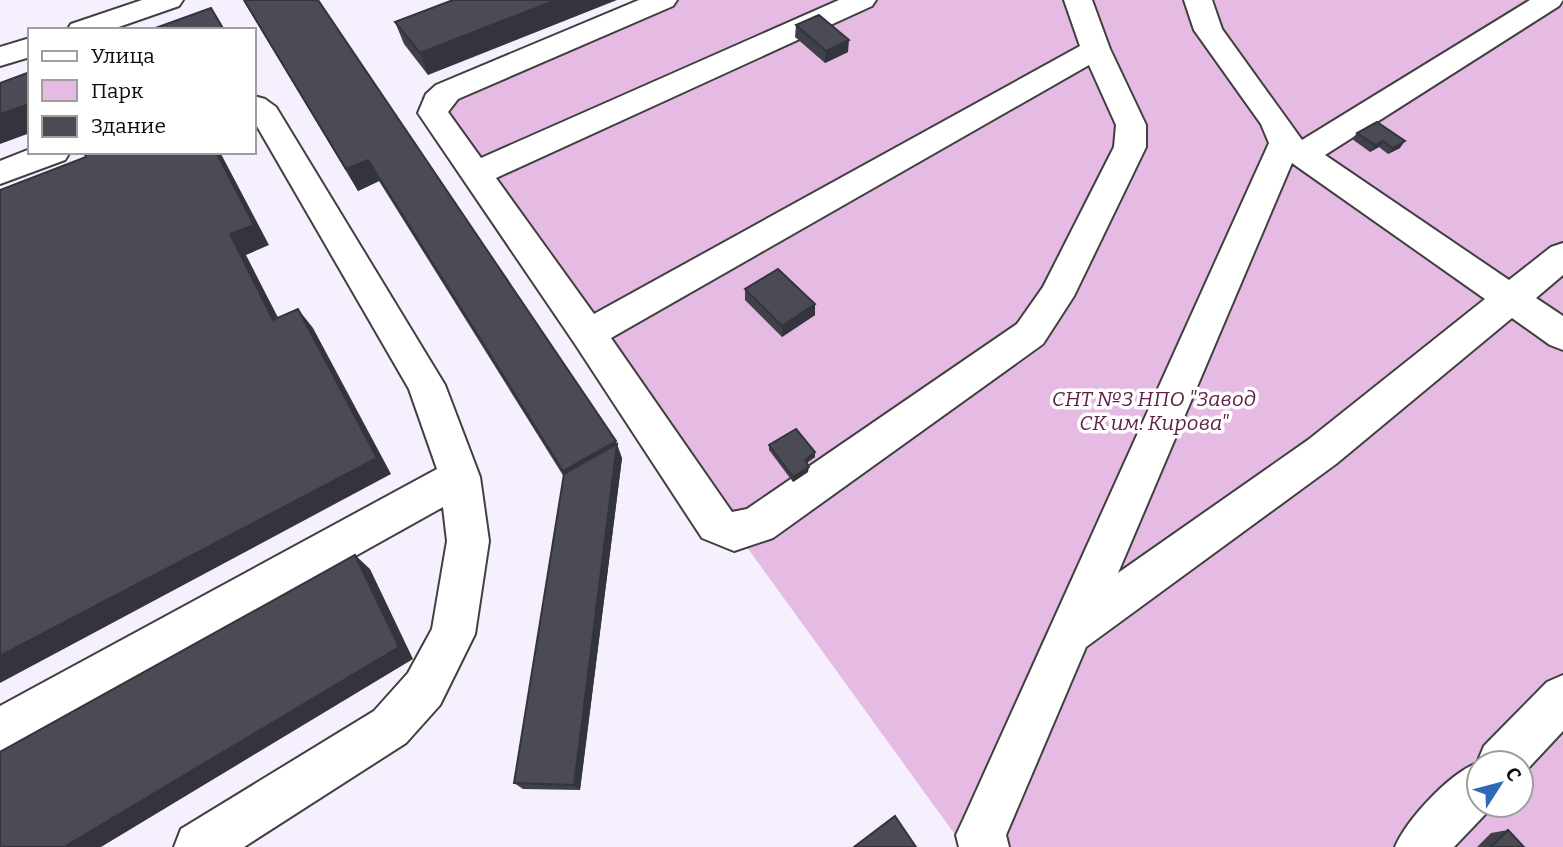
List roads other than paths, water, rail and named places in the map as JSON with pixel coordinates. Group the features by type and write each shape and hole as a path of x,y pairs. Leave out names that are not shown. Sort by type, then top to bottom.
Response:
{"street":[{"path":"87,28 169,0"},
{"path":"663,0 447,92 437,101 433,113 718,525 734,532 758,525 1030,334 1056,296 1130,147 1131,125 1096,49 1078,0"},
{"path":"475,174 862,0"},
{"path":"984,847 981,835 1070,632 1293,149 1549,0"},
{"path":"1205,3 1208,30 1293,149 1563,335"},
{"path":"0,57 28,48"},
{"path":"588,334 1096,49"},
{"path":"199,847 390,727 424,689 453,634 468,541 460,477 426,385 265,114 256,107"},
{"path":"0,173 49,154"},
{"path":"1070,632 1322,452 1563,256"},
{"path":"0,731 460,477"},
{"path":"1514,749 1563,698"},
{"path":"1420,847 1465,800"}],"park label":[{"name":"СНТ №3 НПО \"Завод СК им. Кирова\"","path":"1154,411"}]}
